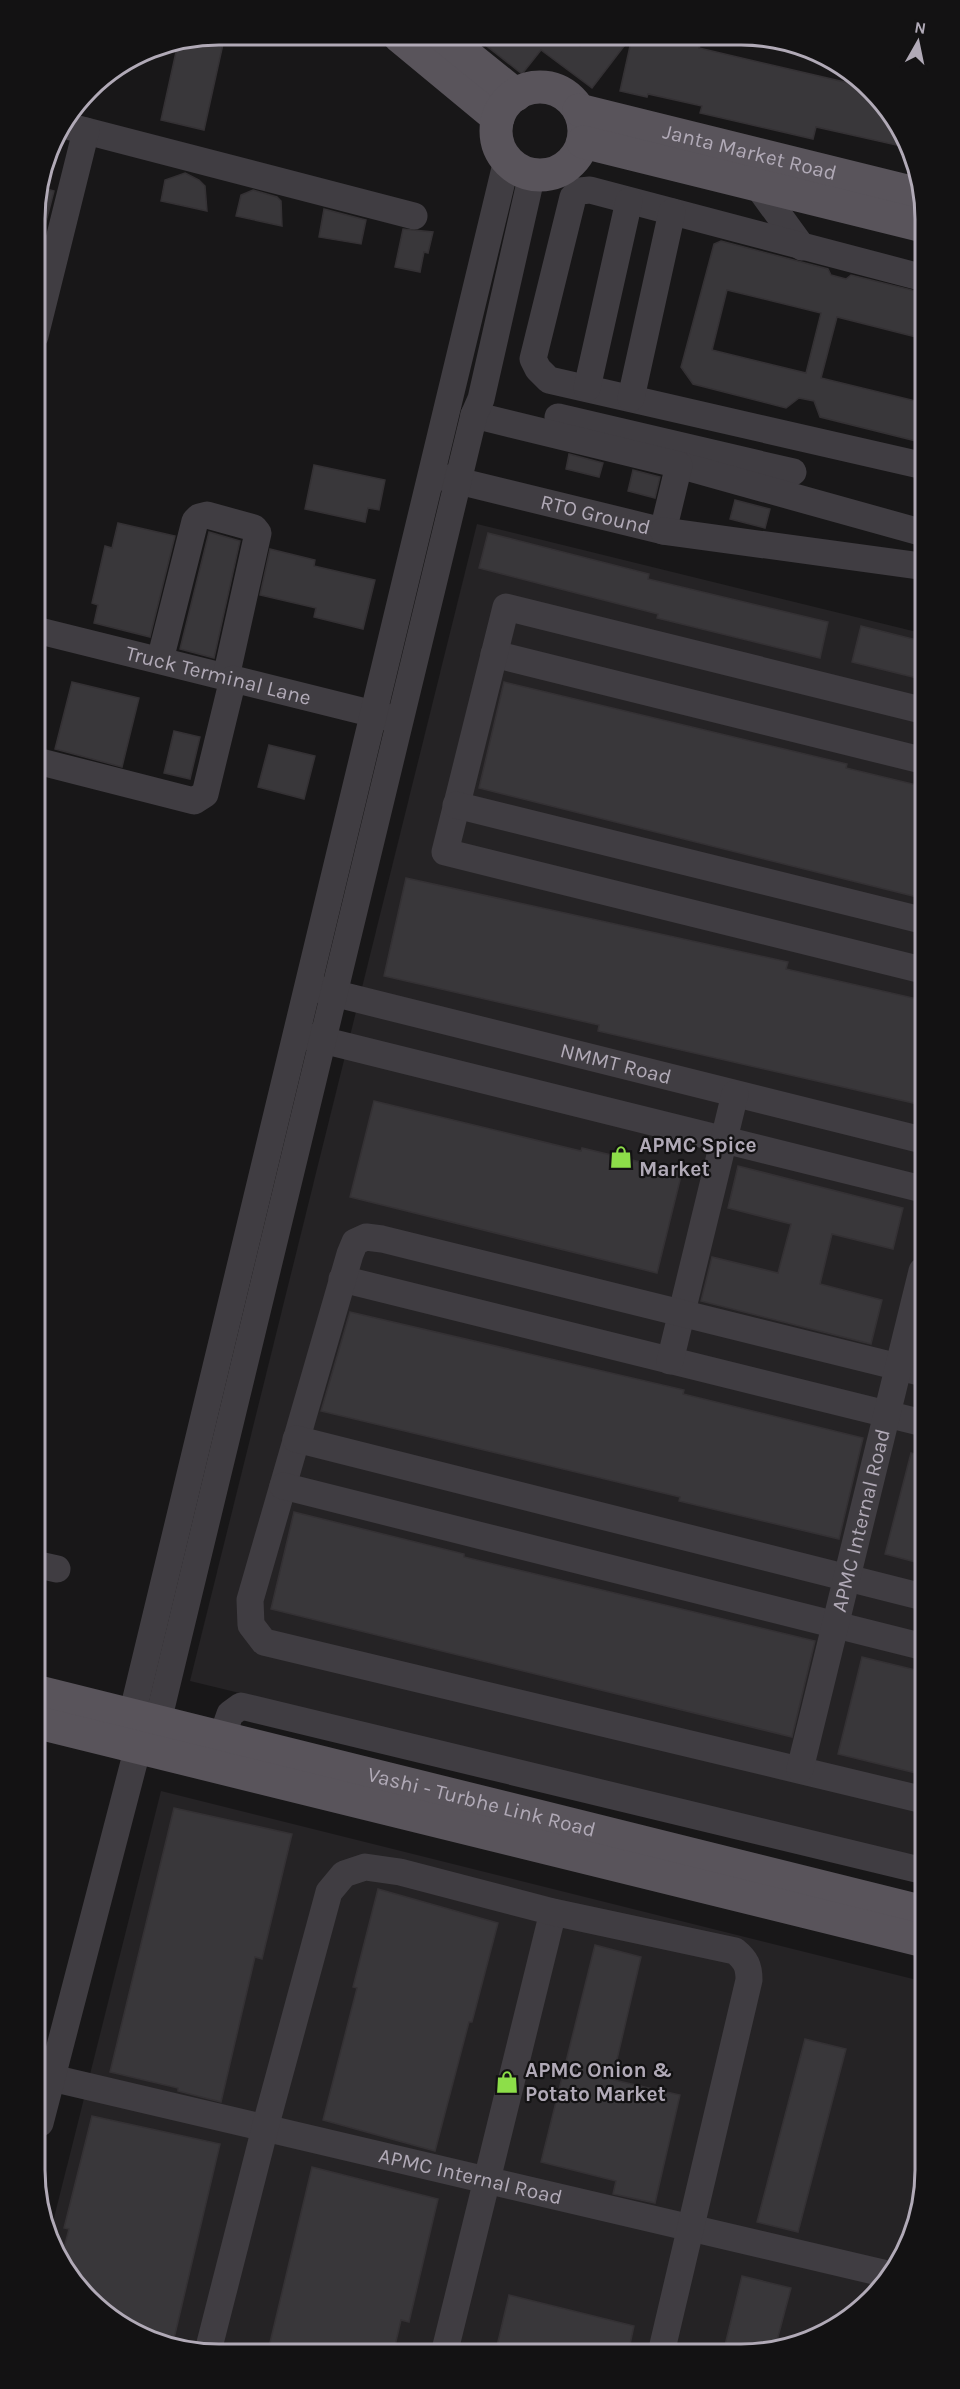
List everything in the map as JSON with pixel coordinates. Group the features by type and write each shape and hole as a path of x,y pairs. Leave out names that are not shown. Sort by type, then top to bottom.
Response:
{"main road":[{"path":"413,45 507,106"},
{"path":"451,45 507,106"},
{"path":"529,89 551,89 570,99 579,110 584,131 579,152 564,168 543,175 520,167 499,147 496,132 507,106 529,89"},
{"name":"Janta Market Road","path":"579,110 913,193"},
{"name":"Janta Market Road","path":"583,142 915,224"},
{"name":"Vashi - Turbhe Link Road","path":"45,1693 915,1910"},
{"name":"Vashi - Turbhe Link Road","path":"45,1724 915,1939"}],"street":[{"path":"45,283 74,128 414,216"},
{"path":"145,1718 323,1040 458,481 478,407 520,167"},
{"path":"45,2104 145,1718 296,1034 431,474 520,167"},
{"path":"757,185 802,247"},
{"path":"915,276 590,190 580,191 573,197 533,359 538,369 549,380 915,464"},
{"path":"587,388 629,201"},
{"path":"631,398 672,212"},
{"path":"478,407 915,531"},
{"path":"478,407 794,472"},
{"name":"RTO Ground","path":"431,474 663,531 679,465"},
{"path":"45,763 194,801 205,794 258,533 254,528 207,515 195,521 160,660"},
{"path":"663,531 915,565"},
{"path":"915,709 506,607 445,852 915,968"},
{"name":"Truck Terminal Lane","path":"45,632 400,720"},
{"path":"494,654 915,759"},
{"path":"456,805 915,919"},
{"name":"NMMT Road","path":"307,987 915,1138"},
{"path":"296,1034 915,1187"},
{"path":"670,1361 735,1094"},
{"path":"911,1370 382,1239 366,1238 355,1242 342,1279 250,1600 250,1625 264,1642 915,1798"},
{"path":"342,1279 915,1421"},
{"name":"APMC Internal Road","path":"800,1769 887,1414 911,1370 915,1334"},
{"path":"296,1439 915,1595"},
{"path":"283,1486 915,1645"},
{"path":"222,1737 230,1714 241,1706 915,1869"},
{"path":"210,2344 329,1892 344,1874 365,1867 399,1872 553,1912 735,1951 744,1958 749,1968 749,1980 663,2344"},
{"path":"447,2344 553,1912"},
{"name":"APMC Internal Road","path":"52,2078 881,2273"}],"shaded area":[{"name":"APMC Spice Market","path":"477,524 915,632 915,1857 190,1681"},
{"name":"APMC Onion & Potato Market","path":"161,1791 915,1980 915,2181 912,2204 902,2237 892,2257 864,2293 838,2315 797,2335 764,2343 741,2344 196,2343 163,2335 132,2321 113,2308 81,2276 68,2257 53,2222"}],"building":[{"path":"223,45 204,130 161,120 176,50"},
{"path":"485,45 625,45 592,88 541,50 522,74"},
{"path":"630,45 700,45 699,48 849,83 879,113 899,146 816,127 813,139 700,113 702,106 648,94 647,97 620,91"},
{"path":"185,173 205,186 207,211 161,201 165,180"},
{"path":"47,189 54,191 45,226"},
{"path":"253,190 277,197 281,201 282,226 236,216 241,195"},
{"path":"324,209 366,220 361,244 319,237"},
{"path":"403,229 433,232 428,253 424,252 420,272 395,267"},
{"path":"721,241 828,269 831,275 846,279 851,275 915,291 915,337 837,317 821,378 915,401 915,441 820,417 814,401 799,398 786,408 693,384 681,367 714,244","holes":["727,290 821,313 806,373 712,350"]},
{"path":"569,454 603,463 599,477 566,469"},
{"path":"314,465 385,480 379,510 368,508 365,522 305,509"},
{"path":"633,470 660,477 655,498 628,491"},
{"path":"735,500 770,509 765,528 730,519"},
{"path":"118,523 175,536 150,637 94,623 98,605 92,603 105,546 112,548"},
{"path":"209,532 240,541 214,658 180,649"},
{"path":"488,533 649,574 648,579 828,622 820,658 657,618 658,614 479,568"},
{"path":"270,549 315,560 314,566 375,580 363,629 314,617 316,608 260,595"},
{"path":"861,626 915,640 915,678 852,662"},
{"path":"72,682 139,698 122,767 55,749"},
{"path":"504,682 847,764 846,768 915,785 915,897 479,788"},
{"path":"174,731 200,737 190,779 164,773"},
{"path":"269,745 315,756 304,799 258,787"},
{"path":"406,878 788,962 786,969 915,998 915,1103 598,1031 599,1025 384,976"},
{"path":"374,1101 581,1151 582,1148 682,1172 657,1273 350,1197"},
{"path":"738,1166 903,1208 893,1249 832,1234 820,1284 882,1300 871,1344 701,1301 712,1257 778,1273 791,1224 728,1208"},
{"path":"350,1312 684,1390 683,1394 863,1438 839,1539 679,1501 680,1497 321,1411"},
{"path":"911,1453 915,1454 915,1562 885,1554"},
{"path":"294,1512 464,1554 464,1557 815,1641 792,1737 271,1609"},
{"path":"862,1657 915,1670 915,1773 838,1754"},
{"path":"174,1808 292,1834 262,1959 255,1957 221,2102 178,2091 178,2088 110,2072"},
{"path":"378,1889 498,1923 435,2151 323,2120 357,1988 353,1987"},
{"path":"595,1945 641,1957 614,2080 680,2095 655,2203 613,2194 616,2181 541,2162"},
{"path":"805,2039 846,2049 798,2232 757,2222"},
{"path":"92,2116 220,2144 174,2338 132,2321 96,2293 81,2276 64,2248 69,2229 64,2228"},
{"path":"312,2167 438,2199 409,2322 401,2320 395,2344 270,2344"},
{"path":"742,2276 791,2288 777,2340 764,2343 725,2344"},
{"path":"509,2295 634,2326 630,2344 497,2344"}],"place":[{"name":"APMC Spice Market","path":"621,1157"},
{"name":"APMC Onion & Potato Market","path":"507,2082"}]}
